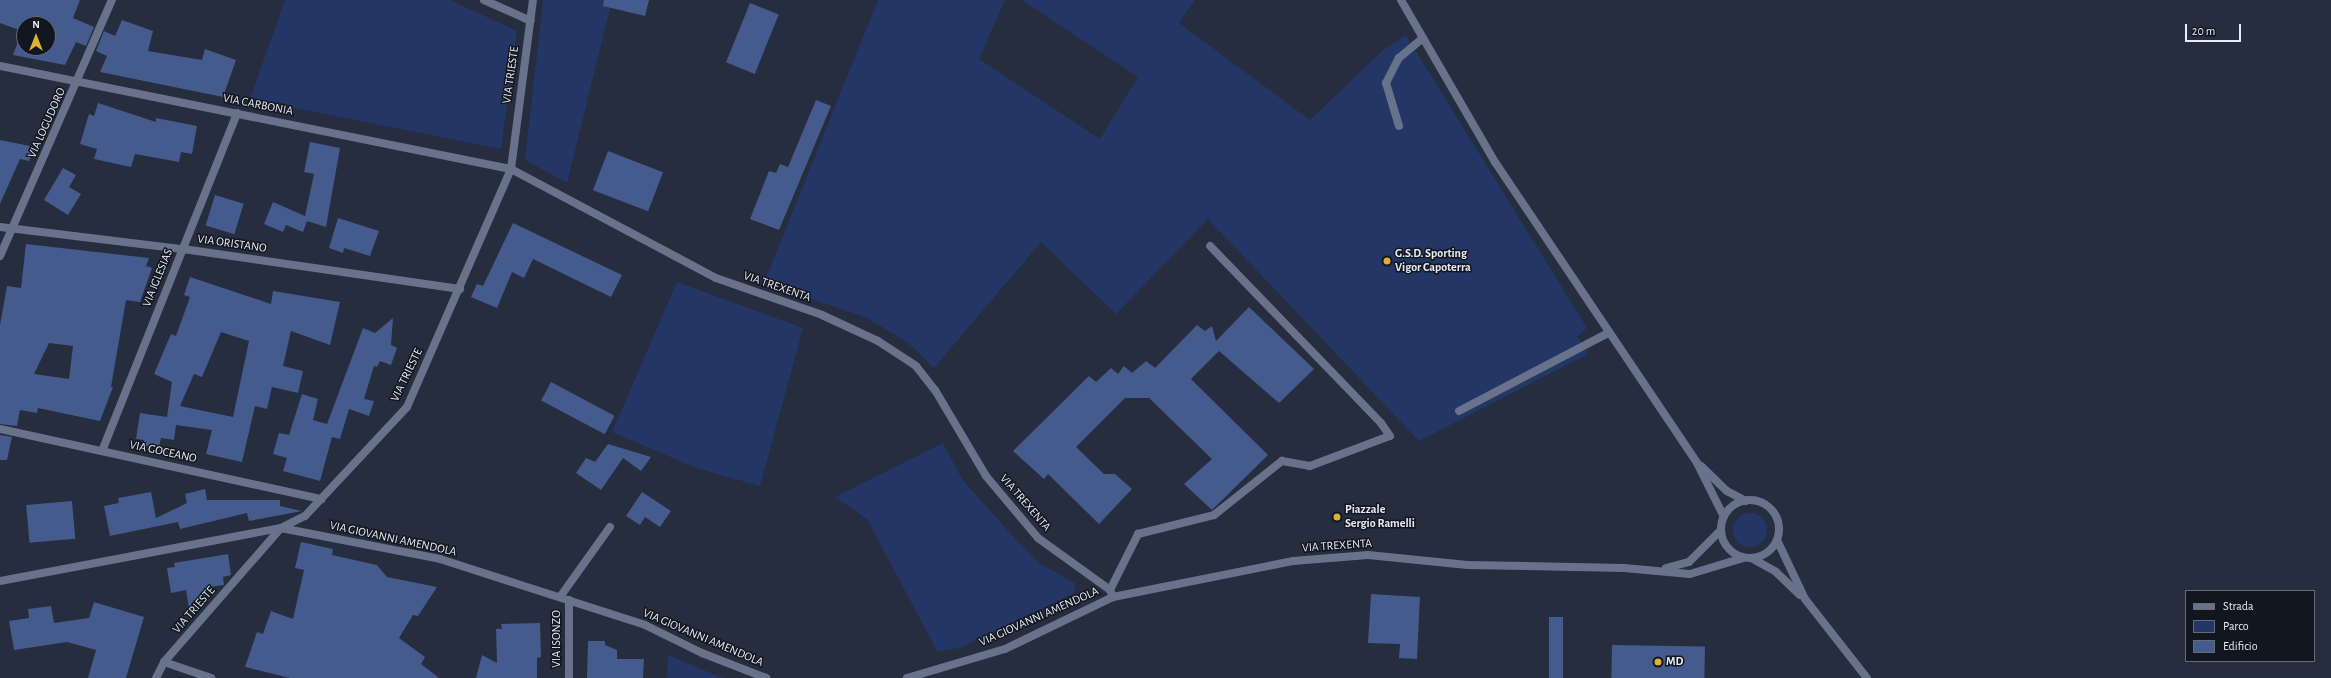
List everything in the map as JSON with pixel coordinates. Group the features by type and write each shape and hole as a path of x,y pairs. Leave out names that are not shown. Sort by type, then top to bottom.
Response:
{"street":[{"name":"VIA LOGUDORO","path":"0,256 79,81 112,0"},
{"path":"484,0 530,21"},
{"name":"VIA TRIESTE","path":"156,678 164,662 280,528 304,516 322,499 408,407 511,168 532,0"},
{"path":"1401,0 1495,162 1608,333 1697,463 1724,517"},
{"path":"1399,126 1386,83 1398,58 1424,38"},
{"name":"VIA CARBONIA","path":"0,66 511,168"},
{"name":"VIA IGLESIAS","path":"102,451 237,113"},
{"name":"VIA TREXENTA","path":"511,168 716,278 822,315 878,341 916,366 935,390 986,476 1038,538 1111,594 1243,570 1368,555 1468,565 1654,569"},
{"name":"VIA ORISTANO","path":"0,227 183,249 460,289"},
{"path":"1111,594 1138,534 1214,515 1282,461 1310,466 1390,436 1381,423 1210,246"},
{"path":"1459,411 1608,333"},
{"name":"VIA GOCEANO","path":"0,429 322,499"},
{"path":"1654,569 1690,574 1744,558 1753,558 1770,551 1777,540 1779,526 1771,509 1763,503 1746,501 1728,491 1697,463"},
{"path":"1654,569 1689,562 1721,530 1724,517 1734,505 1746,501"},
{"path":"560,597 610,527"},
{"name":"VIA GIOVANNI AMENDOLA","path":"0,581 280,528 440,559 645,625 702,653 766,678"},
{"path":"1721,530 1728,548 1744,558"},
{"path":"1777,540 1804,599"},
{"path":"1753,558 1776,572 1804,599 1867,678"},
{"name":"VIA GIOVANNI AMENDOLA","path":"907,678 1005,649 1111,594"},
{"name":"VIA ISONZO","path":"569,600 569,678"},
{"path":"164,662 211,678"}],"green space":[{"path":"285,0 450,0 517,31 501,149 250,99"},
{"path":"543,0 612,0 567,183 525,160"},
{"path":"878,0 1005,0 979,59 1100,139 1138,77 1022,0 1195,0 1179,23 1310,120 1383,50 1406,35 1587,328 1577,336 1588,354 1419,441 1208,219 1116,314 1041,242 934,368 907,342 865,317 764,283"},
{"path":"677,282 803,328 760,486 696,468 612,432"},
{"path":"943,443 962,479 1009,532 1039,563 1075,583 1074,593 960,648 937,651 867,519 835,497"},
{"path":"1753,513 1762,518 1766,523 1766,537 1762,542 1757,546 1747,547 1743,546 1734,537 1733,527 1734,523 1743,514"},
{"path":"668,655 713,674 725,678 667,678"}],"building":[{"path":"0,0 80,0 73,18 94,27 86,46 76,42 65,65 18,56 56,56 56,16 16,16 16,29 0,23"},
{"path":"604,0 649,0 645,16 603,6"},
{"path":"750,3 779,15 755,74 726,62"},
{"path":"122,20 153,31 148,51 202,60 205,49 236,60 223,97 100,72 107,56 96,51 104,31 115,36"},
{"path":"16,47 16,56 13,55"},
{"path":"816,100 831,106 779,230 750,219 769,171 776,173 780,164 788,167"},
{"path":"98,103 156,122 156,118 197,126 192,154 181,152 179,162 135,154 131,167 94,159 97,149 80,144 89,114 94,116"},
{"path":"0,140 35,147 29,161 20,159 0,204"},
{"path":"310,142 340,148 326,227 307,221 303,232 286,225 283,232 264,224 273,202 305,216 314,174 304,172"},
{"path":"608,151 663,172 648,211 593,190"},
{"path":"63,168 76,175 69,187 81,194 68,215 44,200"},
{"path":"215,195 244,204 234,234 206,226"},
{"path":"338,218 379,231 370,256 344,248 343,253 329,248"},
{"path":"513,223 622,275 611,297 533,259 524,278 512,272 497,308 471,297 477,284 483,286"},
{"path":"26,244 149,258 146,266 152,268 140,302 126,300 111,387 113,387 100,421 38,408 37,413 20,410 17,426 0,424 0,325 7,286 21,288","holes":["49,343 73,346 69,379 34,374"]},
{"path":"190,277 271,304 273,291 340,302 330,345 291,331 283,366 303,371 298,393 272,387 267,409 255,406 242,462 206,454 212,430 176,425 174,440 161,438 159,447 143,446 144,440 136,439 140,413 167,417 172,382 154,374 171,334 176,336 190,297 184,295","holes":["221,332 249,341 233,417 180,406 194,374 202,377"]},
{"path":"1249,307 1314,369 1279,403 1219,351 1191,379 1268,455 1212,510 1184,484 1212,459 1149,398 1125,398 1076,447 1104,474 1115,474 1132,489 1099,524 1048,474 1044,479 1013,451 1089,376 1096,382 1111,368 1118,374 1124,366 1132,373 1146,361 1155,368 1197,325 1205,331 1212,326 1216,341"},
{"path":"393,318 391,345 397,348 391,365 380,361 377,367 374,366 364,399 374,401 369,416 349,409 340,439 332,437 320,481 283,471 287,458 273,454 279,433 289,435 302,394 318,399 313,420 327,424 363,328 375,333"},
{"path":"551,382 615,416 605,434 541,401"},
{"path":"0,435 12,437 7,460 0,460"},
{"path":"608,444 651,457 641,471 623,458 601,490 576,473 586,458 595,462"},
{"path":"205,489 207,500 280,500 280,506 302,511 249,521 247,513 180,529 178,522 110,536 104,506 119,503 118,498 151,492 156,518 187,503 185,494"},
{"path":"642,492 671,511 660,527 645,517 640,525 626,516"},
{"path":"72,501 75,539 29,543 26,505"},
{"path":"301,542 333,549 332,555 377,565 387,577 437,587 418,616 413,615 399,638 425,657 421,664 439,678 290,678 245,667 257,632 263,634 271,611 293,619 304,570 295,568"},
{"path":"228,554 231,575 223,577 224,585 204,588 206,599 190,614 186,590 171,593 167,568 175,567 174,563"},
{"path":"1371,594 1420,597 1417,659 1399,658 1400,644 1368,643"},
{"path":"94,602 144,617 126,678 88,678 96,650 67,642 14,650 9,621 29,618 28,609 51,606 54,623 89,618"},
{"path":"1549,617 1563,617 1563,678 1549,678"},
{"path":"540,623 541,657 537,658 537,678 476,678 482,655 497,663 496,629 502,629 501,624"},
{"path":"588,641 605,641 605,645 617,650 617,659 644,659 643,678 587,678"},
{"name":"MD","path":"1612,645 1705,647 1704,678 1611,678"}],"place":[{"name":"G.S.D. Sporting Vigor Capoterra","path":"1387,261"},
{"name":"Piazzale Sergio Ramelli","path":"1337,517"},
{"name":"MD","path":"1658,662"}]}
